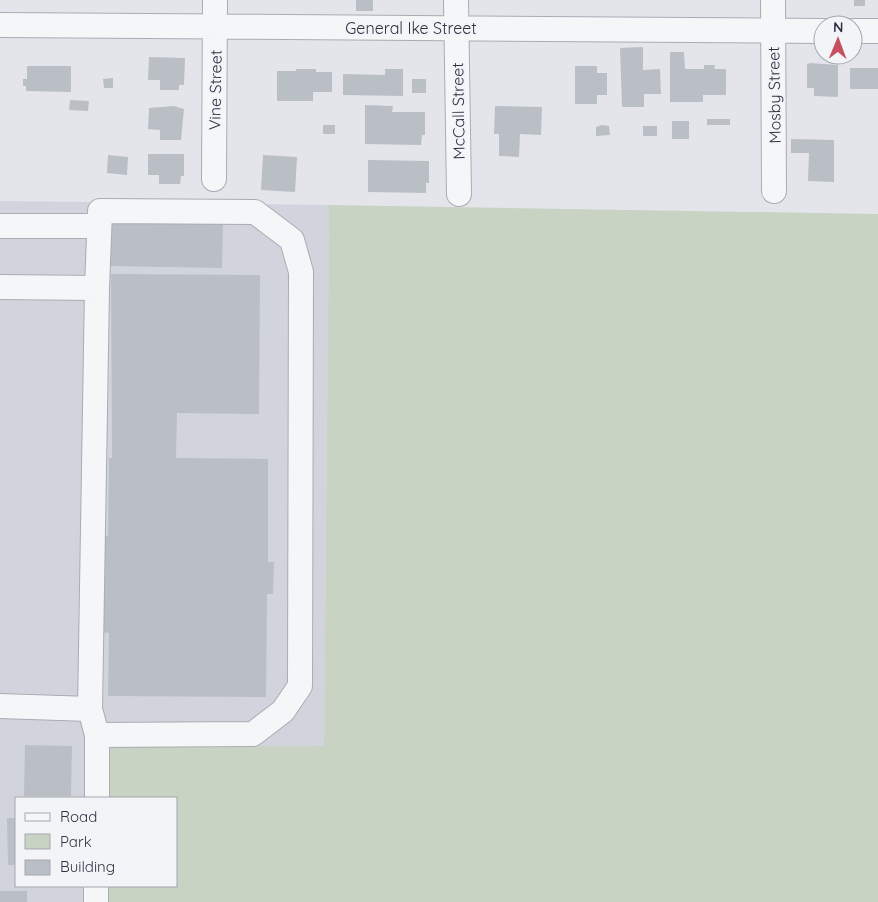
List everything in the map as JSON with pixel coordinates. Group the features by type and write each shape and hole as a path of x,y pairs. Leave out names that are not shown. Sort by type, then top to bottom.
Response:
{"street":[{"name":"Vine Street","path":"214,179 215,0"},
{"name":"McCall Street","path":"456,0 459,194"},
{"name":"Mosby Street","path":"773,0 774,190"},
{"name":"General Ike Street","path":"0,25 813,31"},
{"path":"863,31 878,31"},
{"path":"97,735 253,734 283,711 300,686 302,272 292,240 255,212 100,210 90,709 97,735 97,797"},
{"path":"0,226 99,226"},
{"path":"0,287 97,288"},
{"path":"0,706 90,709"},
{"path":"96,887 96,902"}],"shaded area":[{"path":"0,201 329,205 324,746 111,747 110,797 15,797 15,887 109,887 109,902 0,902"}],"green space":[{"path":"329,205 878,214 878,902 109,902 109,887 178,887 178,797 110,797 110,747 324,746"}],"building":[{"path":"356,0 373,0 373,11 356,11"},
{"path":"854,0 865,0 865,6 854,6"},
{"path":"643,47 643,70 660,69 661,94 644,94 644,107 622,107 620,48"},
{"path":"670,52 684,52 685,69 704,69 704,65 715,65 714,69 726,69 726,95 703,95 703,102 670,102"},
{"path":"149,57 185,58 184,85 179,85 179,90 160,90 160,80 148,80"},
{"path":"807,64 838,65 838,97 814,96 814,88 807,88"},
{"path":"27,66 71,66 71,92 26,91 26,86 23,86 23,79 27,79"},
{"path":"575,66 597,66 597,73 607,73 607,95 597,95 597,104 575,104"},
{"path":"850,68 878,68 878,89 850,89"},
{"path":"296,69 316,69 316,72 332,72 332,92 313,92 313,101 277,101 277,71 296,71"},
{"path":"385,69 403,69 403,96 343,95 343,74 385,75"},
{"path":"113,78 113,88 104,88 103,79"},
{"path":"412,79 426,79 426,93 412,93"},
{"path":"70,100 89,101 88,111 69,110"},
{"path":"365,105 393,106 392,112 425,112 425,135 422,135 421,145 365,144"},
{"path":"174,106 184,109 181,140 160,140 160,130 148,129 149,108"},
{"path":"495,106 542,107 541,135 520,134 519,157 499,156 499,134 494,134"},
{"path":"707,119 730,119 730,125 707,125"},
{"path":"672,121 689,121 689,139 672,139"},
{"path":"323,125 335,125 335,134 323,134"},
{"path":"602,125 609,126 610,135 596,136 596,127"},
{"path":"643,126 657,126 657,136 643,136"},
{"path":"791,139 834,140 834,182 808,181 809,153 791,153"},
{"path":"148,154 184,154 184,176 181,176 180,184 159,184 159,175 148,175"},
{"path":"108,155 128,157 127,175 107,173"},
{"path":"263,155 297,157 295,192 261,190"},
{"path":"368,160 429,161 429,183 426,183 426,193 368,192"},
{"path":"111,222 223,224 222,268 110,266"},
{"path":"111,274 260,275 259,414 177,413 176,458 268,459 268,562 274,562 273,594 267,594 266,697 108,696 109,633 102,632 103,536 108,536 109,458 112,458"},
{"path":"25,745 72,746 71,796 24,796"},
{"path":"7,818 15,818 15,865 8,865"},
{"path":"0,891 27,891 27,902 0,902"}]}
